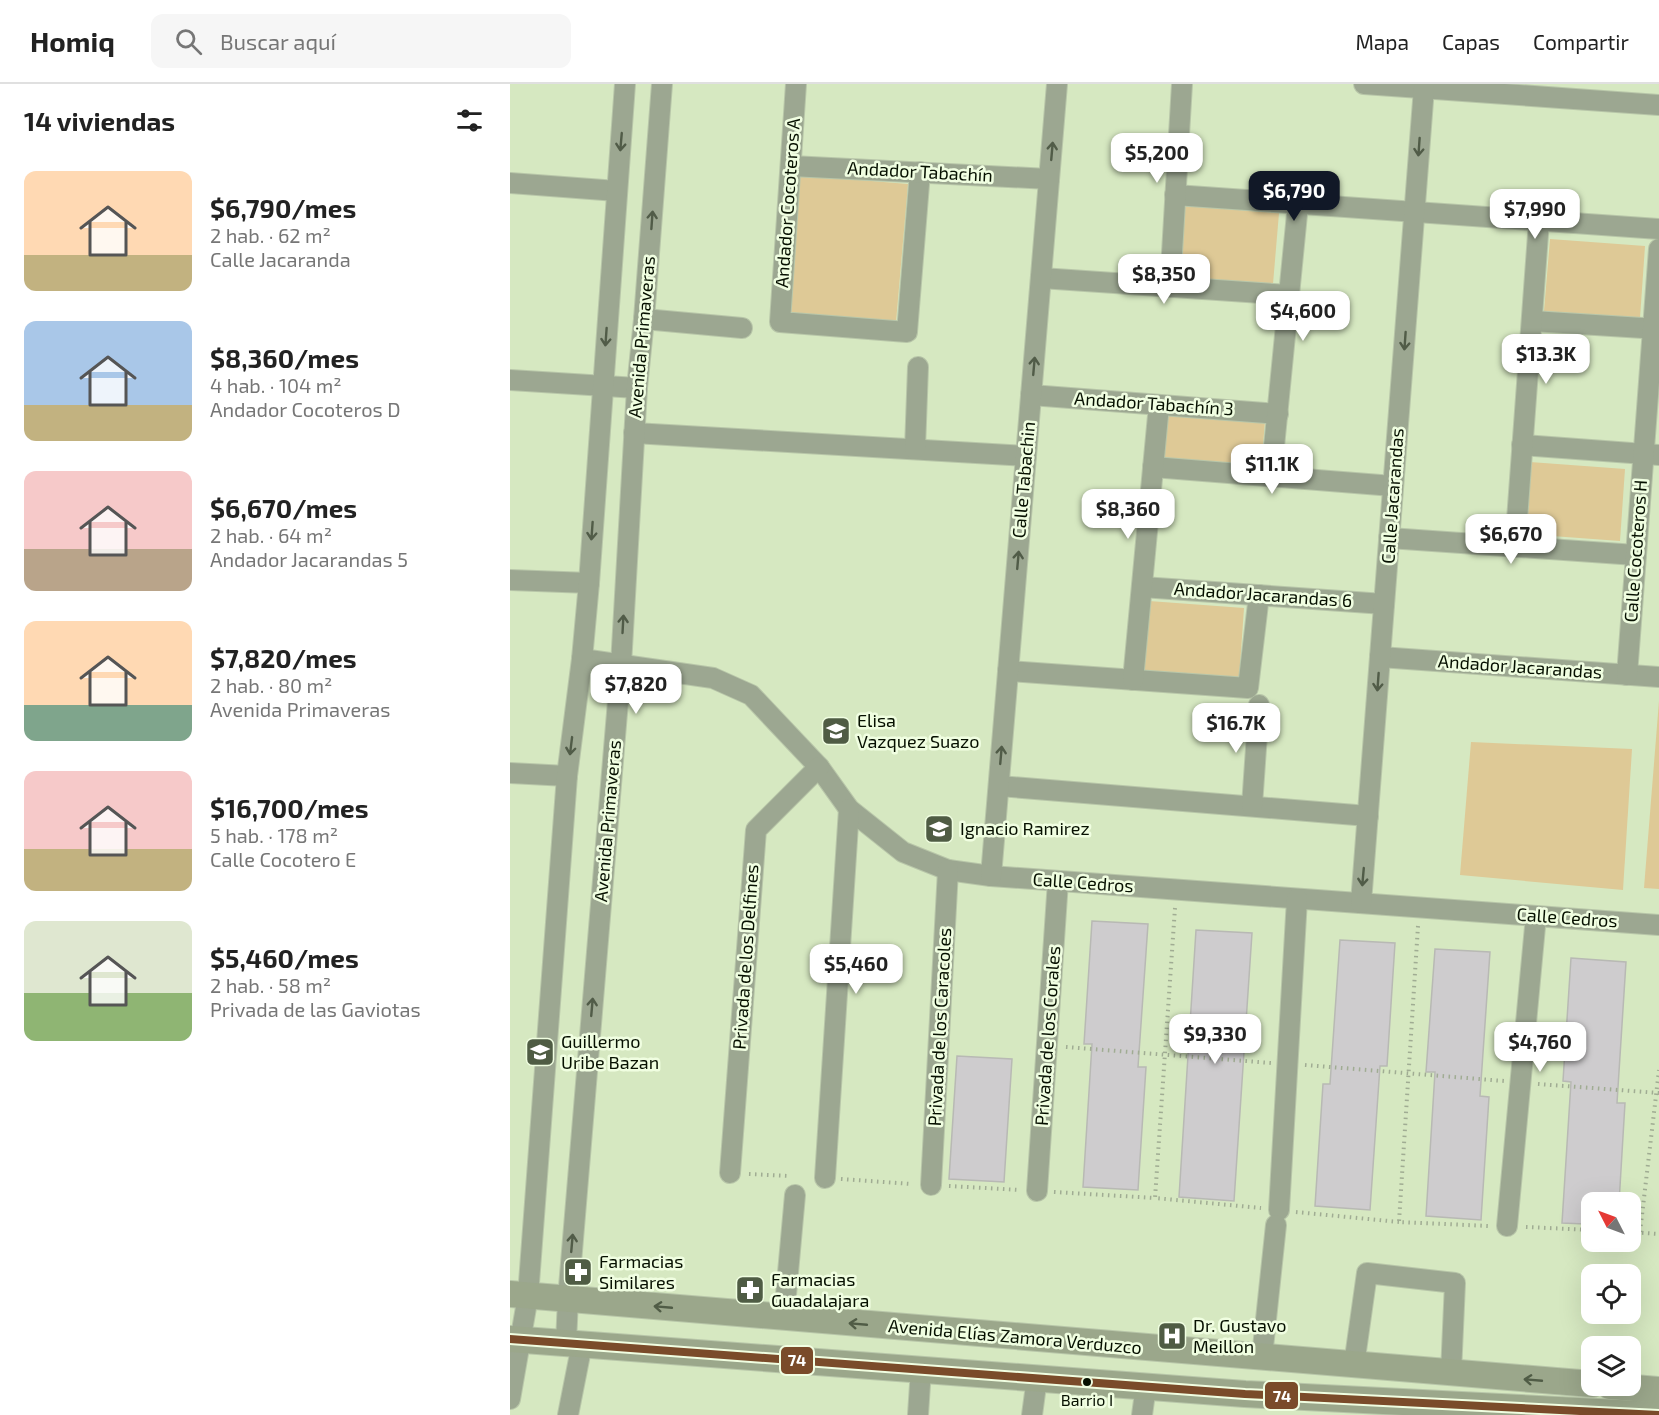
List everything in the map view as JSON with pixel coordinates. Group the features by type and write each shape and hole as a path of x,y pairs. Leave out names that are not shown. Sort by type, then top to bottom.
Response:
{"main road":[{"name":"Avenida Elías Zamora Verduzco","path":"519,1295 1581,1383"},
{"path":"515,1339 1245,1394 1659,1415"},
{"path":"1245,1394 1268,1378 1374,1381 1394,1368"},
{"path":"1641,1389 1659,1390"}],"street":[{"name":"Avenida Primaveras","path":"510,1399 567,776 589,583 626,84"},
{"name":"Avenida Primaveras","path":"568,1415 574,1343 568,1299 621,665 637,388 662,84"},
{"name":"Andador Cocoteros A","path":"796,84 780,322 907,332 920,172"},
{"name":"Calle Tabachin","path":"991,876 1057,84"},
{"path":"1170,287 1182,84"},
{"path":"1364,84 1432,87 1659,105"},
{"name":"Calle Jacarandas","path":"1361,903 1414,213 1432,87"},
{"name":"Andador Tabachín","path":"791,166 1049,179"},
{"path":"510,183 617,191"},
{"path":"1175,195 1659,229"},
{"path":"1271,477 1299,204"},
{"path":"1515,547 1539,221"},
{"name":"Calle Cocoteros H","path":"1627,675 1636,555 1651,454 1659,249"},
{"path":"1041,278 1289,295"},
{"path":"644,320 742,328"},
{"path":"1532,321 1656,329"},
{"path":"915,448 918,367"},
{"path":"510,380 637,388"},
{"name":"Andador Tabachín 3","path":"1031,395 1278,414"},
{"path":"1133,680 1160,405"},
{"path":"634,433 1026,456"},
{"path":"1522,445 1651,454"},
{"path":"1153,467 1394,486"},
{"path":"1389,538 1636,555"},
{"path":"510,580 589,583"},
{"name":"Andador Jacarandas 6","path":"1142,587 1384,603"},
{"path":"1008,671 1248,688 1259,595"},
{"name":"Andador Jacarandas","path":"1380,657 1659,677"},
{"name":"Calle Cedros","path":"582,660 713,678 751,695 819,767 849,809 903,852 948,870 991,876 1659,925"},
{"path":"1252,806 1259,705"},
{"name":"Privada de los Delfines","path":"730,1173 756,830 819,767"},
{"path":"510,773 567,776"},
{"path":"999,786 1368,816"},
{"path":"825,1178 849,809"},
{"name":"Privada de los Caracoles","path":"932,1185 948,870"},
{"name":"Privada de los Corales","path":"1037,1191 1058,881"},
{"path":"1262,1358 1278,1218 1297,899"},
{"path":"1507,1227 1536,916"},
{"path":"784,1317 795,1195"},
{"path":"1354,1365 1366,1273 1455,1283 1451,1373"},
{"path":"918,1415 921,1369"},
{"path":"1032,1415 1037,1378"},
{"path":"1142,1415 1146,1386"}],"path":[{"path":"1177,890 1155,1198 1278,1218 1581,1230"},
{"path":"1399,1222 1419,908"},
{"path":"1047,1046 1658,1093"},
{"path":"1641,1224 1659,1070"},
{"path":"1641,1232 1659,1234"}],"shaded area":[{"path":"798,175 908,184 896,322 786,312"},
{"path":"1184,206 1279,213 1273,284 1178,277"},
{"path":"1550,239 1645,246 1640,318 1544,311"},
{"path":"1164,413 1265,421 1261,469 1160,461"},
{"path":"1530,462 1625,469 1620,541 1525,534"},
{"path":"1149,601 1244,608 1239,680 1144,673"},
{"path":"1659,701 1659,889 1644,888"},
{"path":"1471,742 1632,749 1623,890 1460,875"}],"building":[{"path":"1092,921 1148,924 1138,1067 1146,1067 1138,1190 1083,1187 1092,1044 1084,1044"},
{"path":"1196,930 1252,933 1234,1201 1179,1197"},
{"path":"1340,940 1395,943 1387,1066 1380,1066 1370,1210 1315,1206 1323,1084 1330,1084"},
{"path":"1435,949 1490,952 1480,1096 1489,1097 1481,1220 1426,1216 1435,1072 1426,1072"},
{"path":"1571,958 1626,962 1617,1103 1625,1103 1620,1192 1581,1192 1581,1224 1562,1223 1571,1082 1563,1081"},
{"path":"957,1056 1012,1059 1004,1182 949,1179"}],"transit line":[{"name":"74","path":"510,1339 1245,1394 1659,1415"}],"place":[{"name":"Elisa Vazquez Suazo","path":"836,731"},
{"name":"Ignacio Ramirez","path":"939,829"},
{"name":"Guillermo Uribe Bazan","path":"540,1052"},
{"name":"Farmacias Similares","path":"578,1272"},
{"name":"Farmacias Guadalajara","path":"750,1290"},
{"name":"Dr. Gustavo Meillon","path":"1172,1336"},
{"name":"Barrio I","path":"1087,1382"}]}
